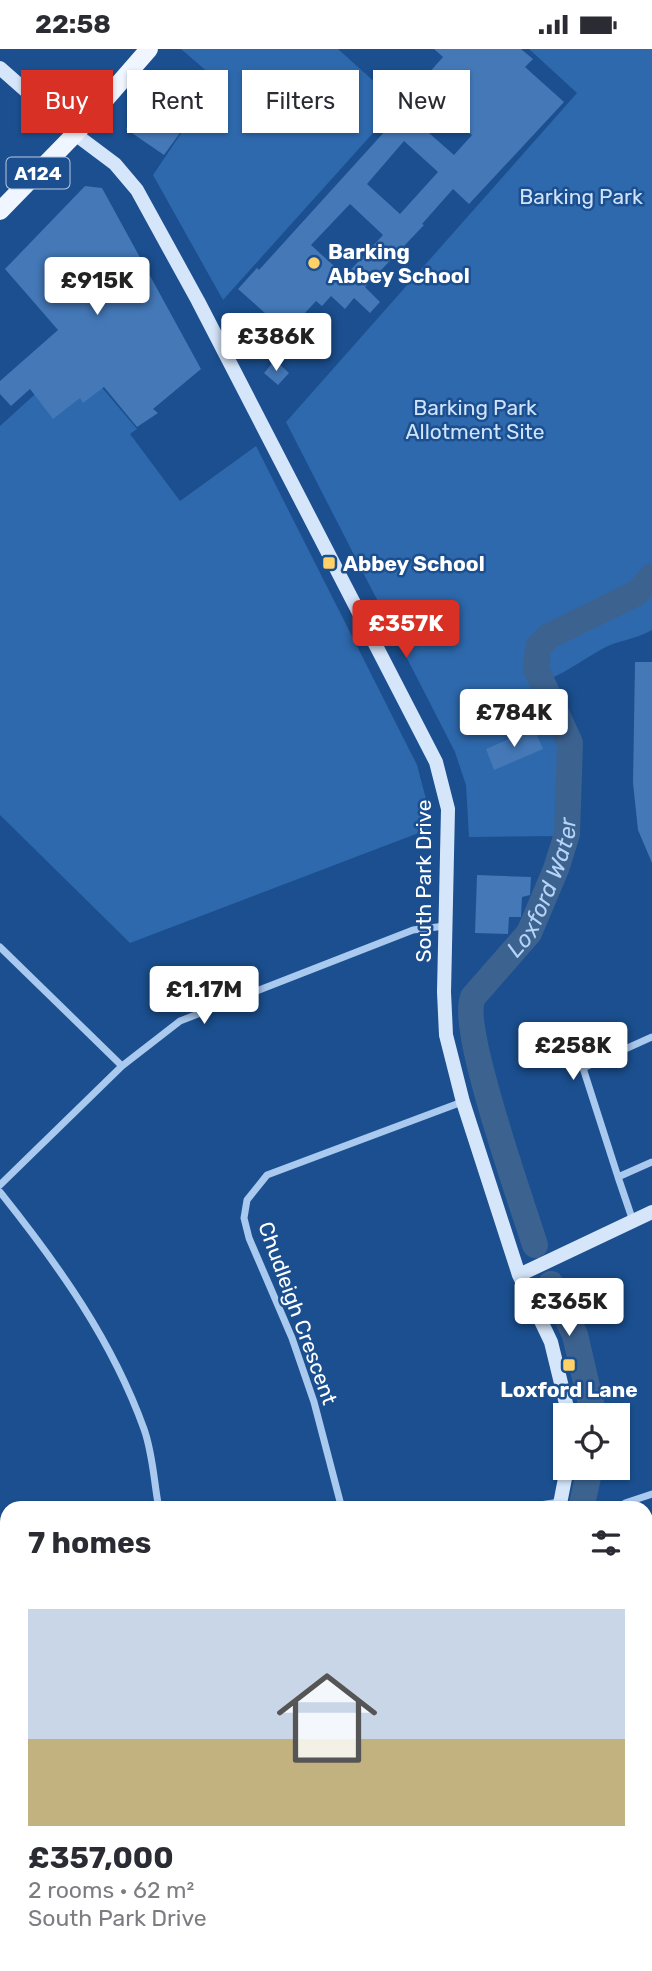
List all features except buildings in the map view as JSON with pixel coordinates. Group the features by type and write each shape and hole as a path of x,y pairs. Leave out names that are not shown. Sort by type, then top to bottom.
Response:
{"main road":[{"name":"A124","path":"0,211 75,134 149,49"}],"street":[{"name":"South Park Drive","path":"0,68 75,134 116,164 136,190 198,301 420,726 436,762 448,809 446,1035 463,1102 519,1275 551,1342 566,1403"},
{"path":"0,1185 122,1066 180,1021 413,930 445,926"},
{"path":"0,947 122,1066"},
{"path":"633,1221 583,1068 652,1037"},
{"name":"Chudleigh Crescent","path":"340,1501 314,1402 292,1338 249,1238 244,1218 247,1200 267,1175 463,1102"},
{"path":"618,1177 652,1162"},
{"path":"0,1192 55,1261 106,1339 145,1431 158,1501"},
{"path":"519,1275 652,1212"},
{"path":"561,1501 565,1480"},
{"path":"631,1501 652,1494"}],"green space":[{"path":"181,49 338,49 373,81 373,133 223,300 153,175 181,133 228,133 228,70 205,70"},
{"path":"529,49 652,49 652,569 636,589 548,632 531,654 534,675 566,745 563,836 469,837 466,785 455,752 286,422 577,93"},
{"path":"76,357 137,429 130,434 180,501 256,446 417,765 426,799 429,829 130,943 0,815 0,426"},
{"path":"652,589 652,630 604,648 549,679 542,661 548,648 639,601"}],"waterway":[{"name":"Loxford Water","path":"535,1245 483,1078 471,1015 473,997 529,933 556,869 567,834 570,743 536,669 538,647 549,636 637,593 652,576"},
{"name":"Loxford Water","path":"551,1284 575,1335 591,1403"},
{"name":"Loxford Water","path":"583,1501 587,1480"}],"place":[{"name":"Barking Abbey School","path":"314,263"},
{"name":"Abbey School","path":"329,563"},
{"name":"Loxford Lane","path":"569,1365"}],"park label":[{"name":"Barking Park","path":"581,196"},
{"name":"Barking Park Allotment Site","path":"475,419"}]}
